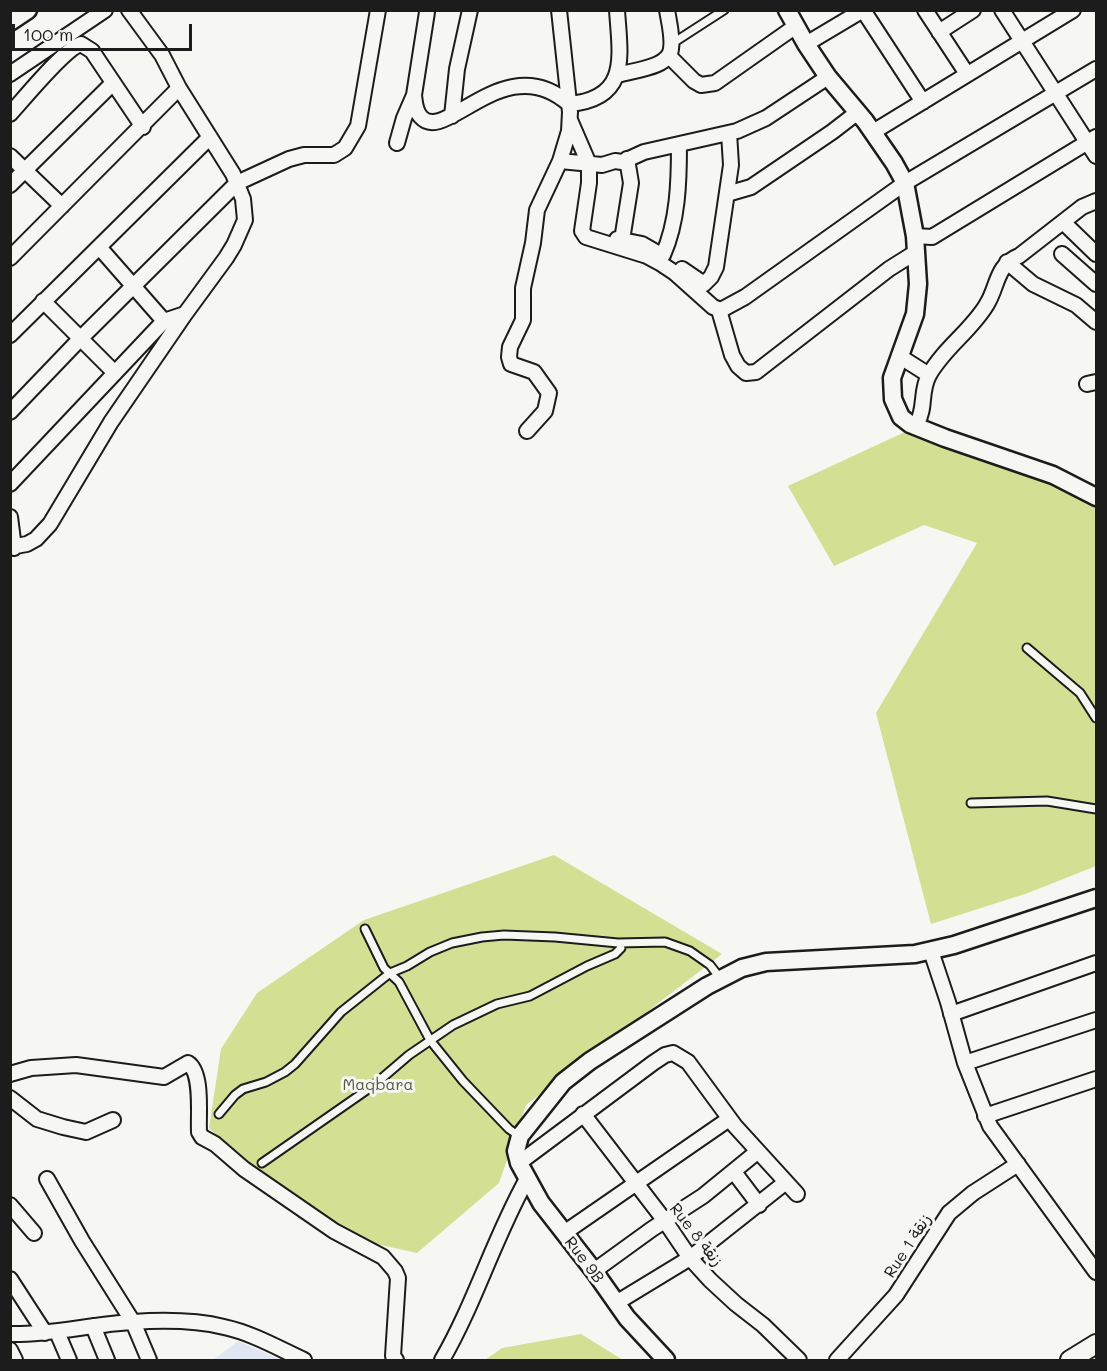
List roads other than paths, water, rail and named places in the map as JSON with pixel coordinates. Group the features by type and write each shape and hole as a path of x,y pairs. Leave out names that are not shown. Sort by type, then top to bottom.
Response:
{"main road":[{"path":"1070,1360 1096,1344"}],"street":[{"path":"10,74 105,10"},
{"path":"10,518 12,547 36,539 50,524 111,422 226,258 245,220 245,210 237,183 156,47 129,10"},
{"path":"10,412 237,183 289,159 304,155 334,155 345,148 358,126 378,10"},
{"path":"452,116 457,69 470,10"},
{"path":"527,431 545,411 549,393 534,372 513,366 509,352 523,320 522,295 537,210 560,161 570,120 559,10"},
{"path":"617,10 620,56 618,75"},
{"path":"668,10 670,50 694,81 701,85 716,83 796,26"},
{"path":"787,10 828,77 873,132 905,183 916,244 918,284 915,314 892,378 893,399 901,417 910,424 1053,475 1096,496"},
{"path":"806,44 863,10 923,102"},
{"path":"925,10 967,74"},
{"path":"939,32 973,10"},
{"path":"1002,10 1055,93 1092,140 1096,156"},
{"path":"873,132 1073,10"},
{"path":"398,143 404,118 414,95 427,12"},
{"path":"10,114 64,56 79,44 85,45 92,51 142,127"},
{"path":"414,95 416,108 424,120 436,123 493,92 516,86 533,85 545,88 569,104 589,102 599,96 618,75 657,65 670,50"},
{"path":"570,120 589,164 589,183 582,231 590,239 647,256 669,268 711,306 719,310 728,308 745,297 905,183 1096,69"},
{"path":"560,161 602,165 615,161 622,162 644,152 729,133 766,118 828,77"},
{"path":"10,184 113,83"},
{"path":"10,258 179,88"},
{"path":"727,194 751,188 858,112"},
{"path":"606,243 612,238 642,244 663,255 706,284 716,267 731,165 729,133"},
{"path":"10,335 210,136"},
{"path":"719,310 735,361 746,373 756,372 889,269 916,244 932,237 1092,140"},
{"path":"663,255 668,243 679,181 679,145"},
{"path":"10,156 62,206"},
{"path":"622,240 631,183 627,159"},
{"path":"910,424 917,423 922,415 923,397 929,375 987,304 1001,269 1007,262 1082,207 1096,201"},
{"path":"1063,222 1096,254"},
{"path":"99,247 164,321"},
{"path":"1062,254 1096,284"},
{"path":"1007,262 1029,282 1070,301 1096,322"},
{"path":"43,302 115,373"},
{"path":"10,484 164,321 185,314"},
{"path":"899,356 929,375"},
{"path":"518,1150 543,1105 563,1082 580,1068 721,978 742,968 766,962 899,955 931,951 1096,898"},
{"path":"931,951 965,1063 985,1116 1096,1272"},
{"path":"951,1014 1096,963"},
{"path":"965,1063 1096,1020"},
{"path":"518,1150 583,1114 653,1063 673,1053 688,1062 729,1119 797,1194"},
{"path":"10,1074 31,1068 76,1065 165,1077 188,1063 192,1065 197,1076 199,1132 202,1137 215,1144 244,1169 334,1231 378,1253 395,1271 398,1278 398,1297 393,1356 396,1360"},
{"path":"985,1116 1096,1079"},
{"path":"10,1098 37,1119 86,1132 113,1120"},
{"name":"Rue 8 زنقة","path":"583,1114 665,1221 690,1258 710,1280 760,1322 799,1360"},
{"path":"564,1233 729,1119"},
{"name":"Rue 9B","path":"518,1150 527,1179 541,1203 594,1271 616,1304 666,1360"},
{"path":"594,1271 704,1196 757,1152"},
{"name":"Rue 1 زنقة","path":"837,1360 896,1295 949,1214 973,1193 1018,1164"},
{"path":"734,1172 759,1205"},
{"path":"46,1179 133,1322 149,1360"},
{"path":"442,1360 461,1326 510,1211 527,1179"},
{"path":"616,1304 690,1258 786,1182"},
{"path":"10,1205 34,1233"},
{"path":"10,1279 51,1332 69,1360"},
{"path":"10,1334 51,1332 133,1322 192,1322 225,1327 304,1360"},
{"path":"93,1326 107,1360"},
{"path":"10,1350 15,1360"}],"lane":[{"path":"670,50 724,10"},
{"path":"1027,648 1080,693 1096,718"},
{"path":"971,803 1047,801 1096,808"},
{"path":"365,929 384,968 399,982 430,1040 463,1081 509,1129 518,1150"},
{"path":"219,1114 243,1089 266,1082 295,1064 341,1012 390,973 440,947 482,937 504,935 620,943 665,942 682,946 710,965 721,978"},
{"path":"262,1163 374,1085 453,1024 484,1010 530,996 615,954 621,948 620,943"}],"park label":[{"name":"Maqbara","path":"378,1085"}]}
